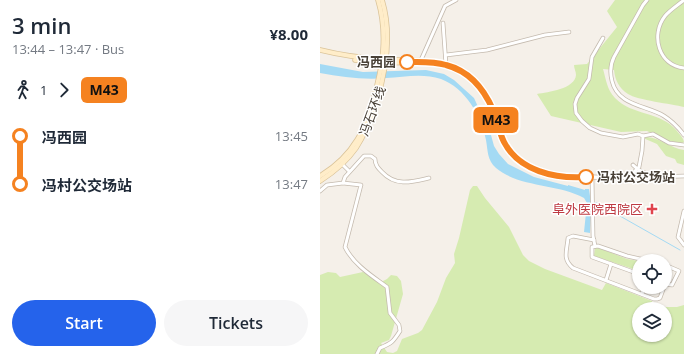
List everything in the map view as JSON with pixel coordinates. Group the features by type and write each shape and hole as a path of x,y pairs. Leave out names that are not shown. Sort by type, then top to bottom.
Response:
{"main road":[{"name":"冯石环线","path":"378,0 383,27 385,61"},
{"name":"冯石环线","path":"322,177 342,164 354,151 364,134 373,111 385,61 387,26 382,0"},
{"path":"320,52 385,61 434,62"},
{"path":"385,61 421,60 434,62"},
{"name":"冯石环线","path":"320,181 322,177 344,158 358,139 380,81"}],"street":[{"path":"421,60 445,6 456,0"},
{"path":"647,0 614,57 610,70 613,85 616,91 625,100 664,116 676,125 684,135"},
{"path":"684,0 665,17 658,30 658,47 666,61 678,68 684,68"},
{"path":"443,23 446,65"},
{"path":"446,55 487,50 545,36 569,32"},
{"path":"603,38 592,57 589,79 575,104 576,113 582,121 590,128 601,133 622,136 638,134 643,136 653,134 669,143 684,145"},
{"path":"434,62 454,67 468,76 482,90 493,110 504,141 511,152 521,162 533,170 578,178 597,176 625,178 631,175 639,167 643,136"},
{"path":"343,183 345,176 364,156 371,156 375,159 375,164 393,181 404,183 429,178"},
{"path":"342,164 349,171"},
{"path":"633,166 654,176 684,176"},
{"path":"322,177 328,185"},
{"path":"592,177 593,236 595,246 592,247 592,257 632,272"},
{"path":"320,191 328,185 343,183 361,185 345,247 348,254 355,261 387,287 390,313 399,325 400,331 394,342 380,348 377,354"},
{"path":"684,211 678,237 680,242 684,245"},
{"path":"594,240 573,236 568,238 566,261 573,268 632,290"},
{"path":"595,246 632,257"},
{"path":"606,280 611,264"},
{"path":"672,268 679,271 672,285"},
{"path":"642,294 657,299 660,298 662,294"}],"green space":[{"path":"615,0 684,0 684,107 632,96 625,92 620,86 616,80 614,70 603,69 608,88 615,98 630,108 663,120 682,137 684,142 682,143 669,141 647,131 621,132 551,116 537,94 554,91 571,84 576,75 574,65 587,64 617,27 607,11"},
{"path":"647,137 657,139 684,150 684,165 677,163 675,159 666,156 657,144 643,138"},
{"path":"473,186 477,186 509,227 523,255 529,261 545,269 602,290 606,283 652,301 632,302 632,342 672,342 672,307 684,305 684,354 320,354 320,275 328,272 336,273 340,277 363,272 381,282 391,275 397,276 401,281 403,294 391,336 389,340 381,343 387,352 393,353 397,351 402,339 422,330 437,302 446,278 455,263 454,254 470,190"},
{"path":"595,248 599,248 632,260 632,269 594,256"}],"water":[{"path":"320,64 363,72 426,70 444,74 454,80 474,98 491,135 494,146 508,164 534,177 585,190 589,189 591,203 590,233 584,232 587,203 584,198 573,193 516,179 493,165 488,155 484,131 476,112 464,96 450,83 441,79 427,76 370,79 336,76 320,73"}],"waterway":[{"path":"594,203 597,203 680,250"}],"bus line":[{"name":"M43","path":"407,62 434,62 454,67 468,76 482,90 486,97 493,110 507,148 516,158 533,170 578,178 586,177"}],"place":[{"name":"冯西园","path":"407,62"},
{"name":"冯村公交场站","path":"586,177"},
{"name":"阜外医院西院区","path":"652,209"}]}
